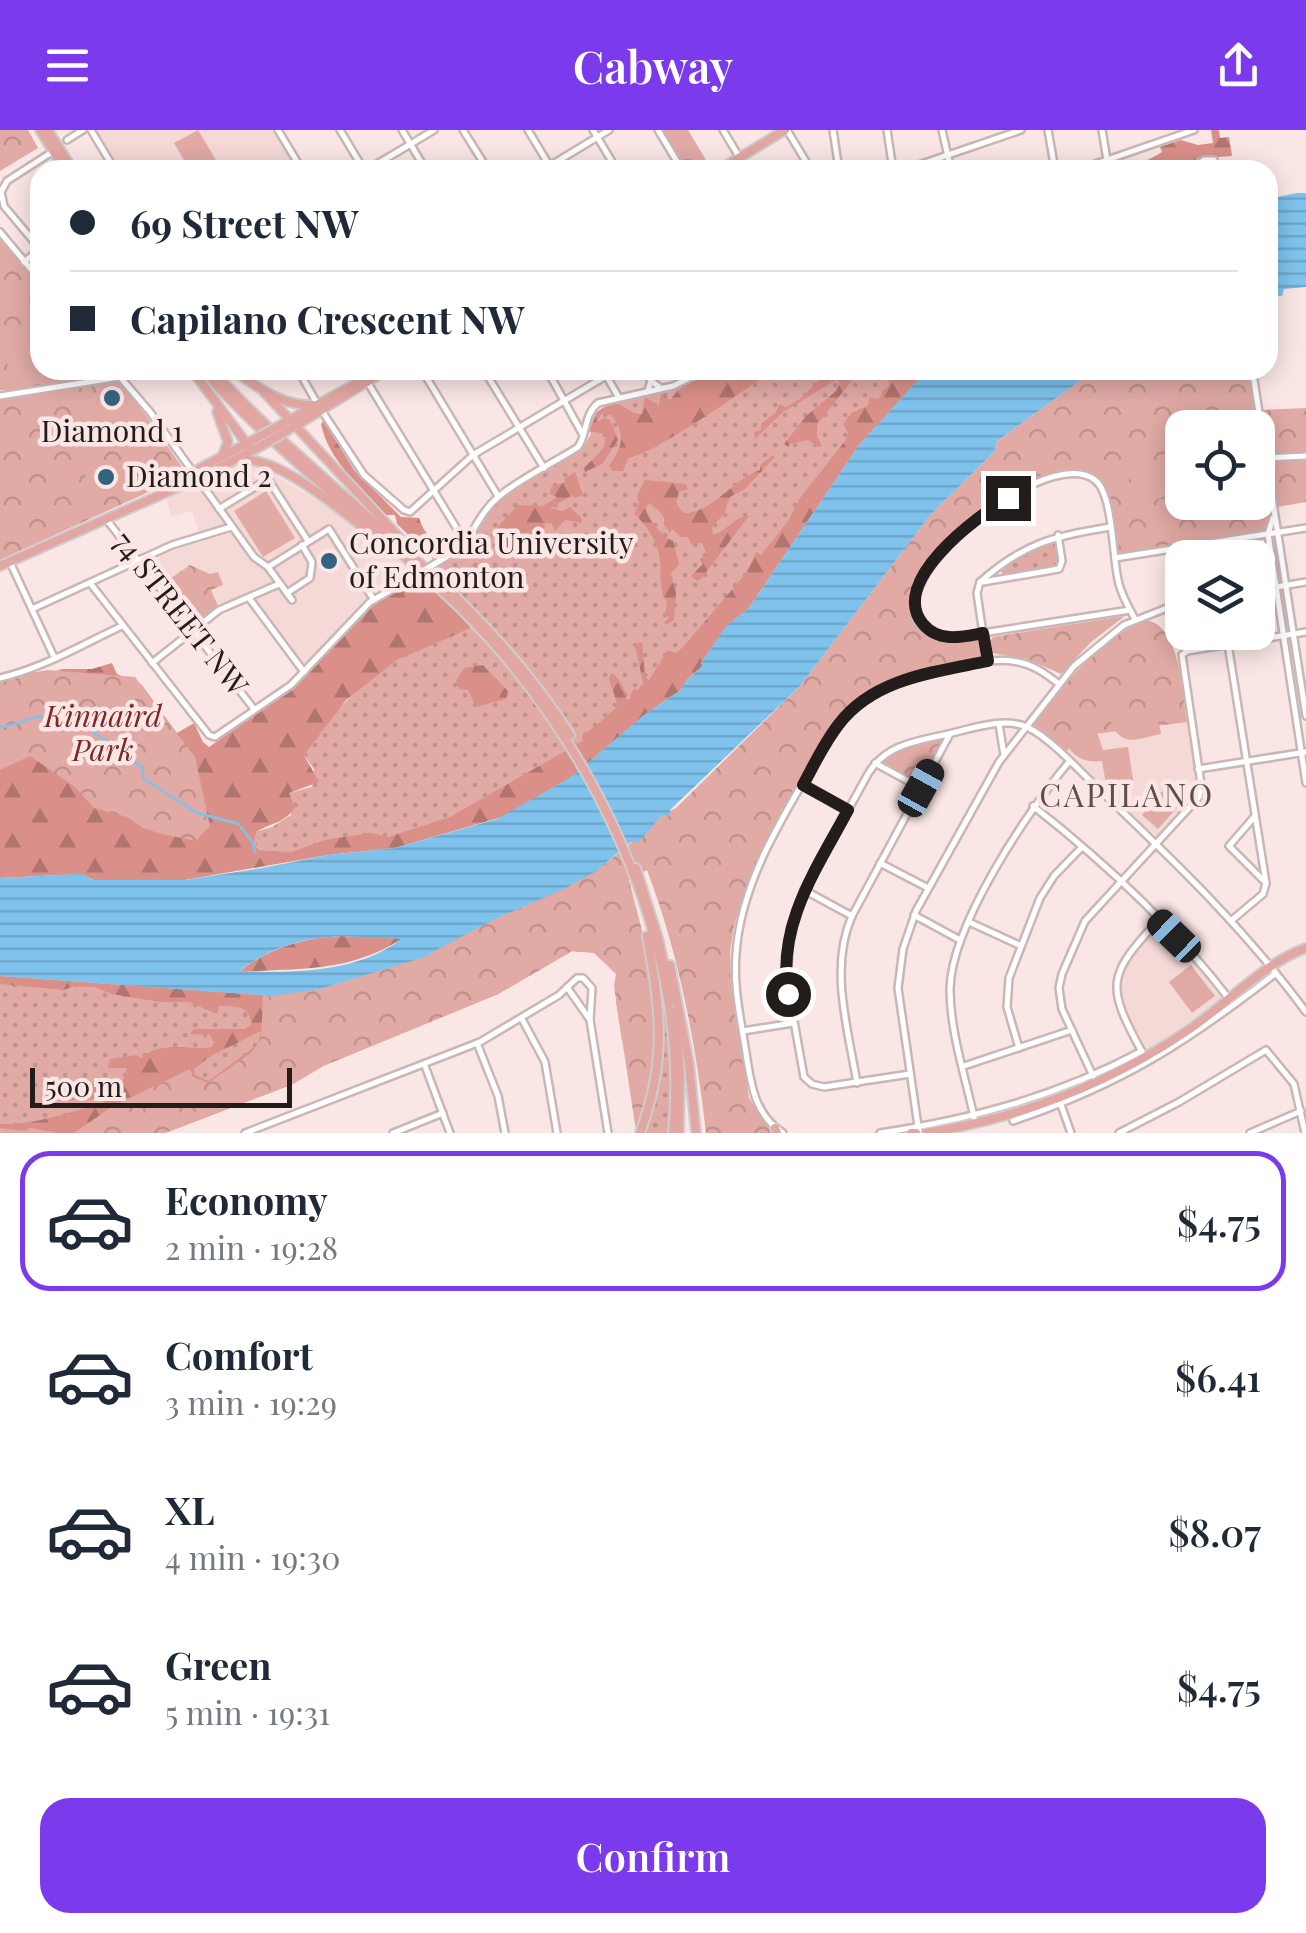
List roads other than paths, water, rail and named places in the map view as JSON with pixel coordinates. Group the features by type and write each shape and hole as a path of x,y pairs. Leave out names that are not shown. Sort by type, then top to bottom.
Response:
{"main road":[{"path":"40,130 60,146 63,160"},
{"path":"48,130 68,160"},
{"path":"736,160 786,130"},
{"path":"198,380 228,442 222,456"},
{"path":"213,380 258,426 421,568"},
{"path":"222,380 274,434 501,642 600,788 662,952 680,1071 676,1133"},
{"path":"247,380 297,406 318,409"},
{"path":"222,467 358,382 369,380"},
{"path":"264,392 319,449 421,568"},
{"path":"211,400 270,467"},
{"path":"318,409 308,425 319,449"},
{"path":"195,475 222,456 254,445"},
{"path":"0,566 195,475 247,459 270,467 331,502 421,568"},
{"path":"636,876 648,892 670,965 698,1133"},
{"path":"636,876 661,1037 657,1078 640,1133"},
{"path":"918,1132 1012,1118 1078,1090 1144,1054 1306,948"}],"street":[{"path":"39,160 82,130"},
{"path":"91,130 109,160"},
{"path":"278,130 296,160"},
{"path":"340,130 359,160"},
{"path":"402,130 420,160"},
{"path":"382,160 434,130"},
{"path":"464,130 482,160"},
{"path":"528,130 544,160"},
{"path":"593,130 611,160"},
{"path":"563,160 609,130"},
{"path":"658,130 676,160"},
{"path":"723,130 740,158"},
{"path":"786,130 805,160"},
{"path":"833,130 838,160"},
{"path":"887,130 892,160"},
{"path":"942,130 947,160"},
{"path":"994,130 996,139"},
{"path":"934,160 1021,130"},
{"path":"1048,130 1053,160"},
{"path":"1102,130 1108,160 1194,130"},
{"path":"1156,130 1158,143"},
{"path":"1204,160 1214,160"},
{"path":"30,166 7,181 1,192 4,206 30,236"},
{"path":"0,232 30,269"},
{"path":"24,262 30,257"},
{"path":"0,396 101,380"},
{"path":"122,380 254,557 268,567 292,600"},
{"path":"303,380 318,409 364,475 410,512 473,455 597,380"},
{"path":"428,380 498,496"},
{"path":"490,380 544,468"},
{"path":"552,380 583,435"},
{"path":"613,380 618,396"},
{"path":"90,583 208,735 215,737 291,686 374,600 466,544 483,513 498,496 578,447 585,421 601,400 689,380"},
{"path":"1254,380 1259,410"},
{"path":"648,391 650,381 662,388"},
{"path":"366,382 466,544"},
{"path":"1275,458 1306,456"},
{"path":"1130,610 947,637 932,632 915,606 916,590 935,559 980,517 1026,489 1073,474 1089,477 1100,486 1119,585 1134,619"},
{"path":"219,509 268,479 312,562 310,578 287,592"},
{"name":"74 STREET NW","path":"106,518 254,709"},
{"path":"1275,518 1306,716"},
{"path":"1272,520 1268,534 1306,783"},
{"path":"32,609 172,545 231,527"},
{"path":"988,661 976,592 980,582 1026,547 1058,536 1110,527"},
{"path":"1114,558 1306,528"},
{"path":"268,567 329,529 374,600"},
{"path":"980,582 1060,569 1058,536"},
{"path":"10,562 54,657"},
{"path":"1001,565 1000,572 1005,578"},
{"path":"1276,587 1306,582"},
{"path":"152,663 219,610 280,584"},
{"path":"249,598 304,672"},
{"path":"918,1132 898,983 902,948 914,915 1004,754 1059,684 1094,646 1134,619 1165,608"},
{"path":"0,678 32,671 122,626"},
{"path":"1275,637 1306,632"},
{"path":"1093,1076 1060,1000 1062,974 1085,920 1199,797 1182,655 1193,650"},
{"path":"1229,650 1266,883 1263,894 1232,920"},
{"path":"778,1131 754,1096 735,970 740,923 757,870 838,725 866,698 906,679 988,661 1010,660 1032,666 1059,684"},
{"path":"1000,724 1004,754"},
{"path":"910,1074 824,1087 810,1082 801,1071 786,956 792,921 804,890 875,763 899,746 1000,724 1025,727 1069,762 1232,920 1306,1012"},
{"path":"857,1083 840,968 844,937 950,734"},
{"path":"1198,769 1304,752"},
{"path":"974,1116 950,992 952,966 969,922 1032,806 1069,762"},
{"path":"875,763 921,788"},
{"path":"803,785 848,810"},
{"path":"1032,806 1196,956 1230,1000"},
{"path":"1255,816 1230,848 1266,883"},
{"path":"1019,1048 1006,999 1009,978 1044,890 1082,848"},
{"path":"880,863 928,888"},
{"path":"804,890 852,916"},
{"path":"914,915 960,940"},
{"path":"880,1133 918,1132 1035,1099 1144,1054 1120,1010 1116,986 1126,955 1158,920"},
{"path":"969,922 1021,946"},
{"path":"1018,1133 1012,1118 1061,1104 1152,1062 1210,1024 1274,970"},
{"path":"245,1133 477,1043 522,1019 577,978 590,982 590,1020 608,1133"},
{"path":"567,987 590,1020"},
{"path":"522,1019 545,1062 556,1133"},
{"path":"743,1031 793,1023"},
{"path":"964,1066 1072,1030"},
{"path":"477,1043 498,1096 505,1133"},
{"path":"1119,1133 1266,1050 1290,1076 1305,1133"},
{"path":"424,1065 450,1133"},
{"path":"1061,1104 1071,1133"},
{"path":"1250,1133 1301,1111"},
{"path":"395,1133 443,1113"},
{"path":"282,1121 283,1133"}],"water":[{"path":"1306,193 1306,287 1284,289 1282,296 1278,296 1278,197"},
{"path":"918,380 1081,380 997,441 994,452 931,514 800,686 670,810 670,816 662,815 639,842 631,842 596,871 566,888 489,922 422,958 320,989 273,996 0,976 0,878 81,874 94,880 185,880 328,855 395,848 497,819 570,778 644,715 681,690 702,666 727,625 749,608 859,445","holes":["313,939 401,939 345,965 303,971 240,971 275,950"]}],"waterway":[{"path":"0,727 38,717 81,725 142,767 143,778 197,813 239,824"},
{"path":"241,827 255,852"}],"place":[{"name":"Diamond 1","path":"112,398"},
{"name":"Diamond 2","path":"106,477"},
{"name":"Concordia University of Edmonton","path":"329,561"}],"district":[{"name":"CAPILANO","path":"1127,796"}],"park label":[{"name":"Kinnaird Park","path":"103,734"}]}
